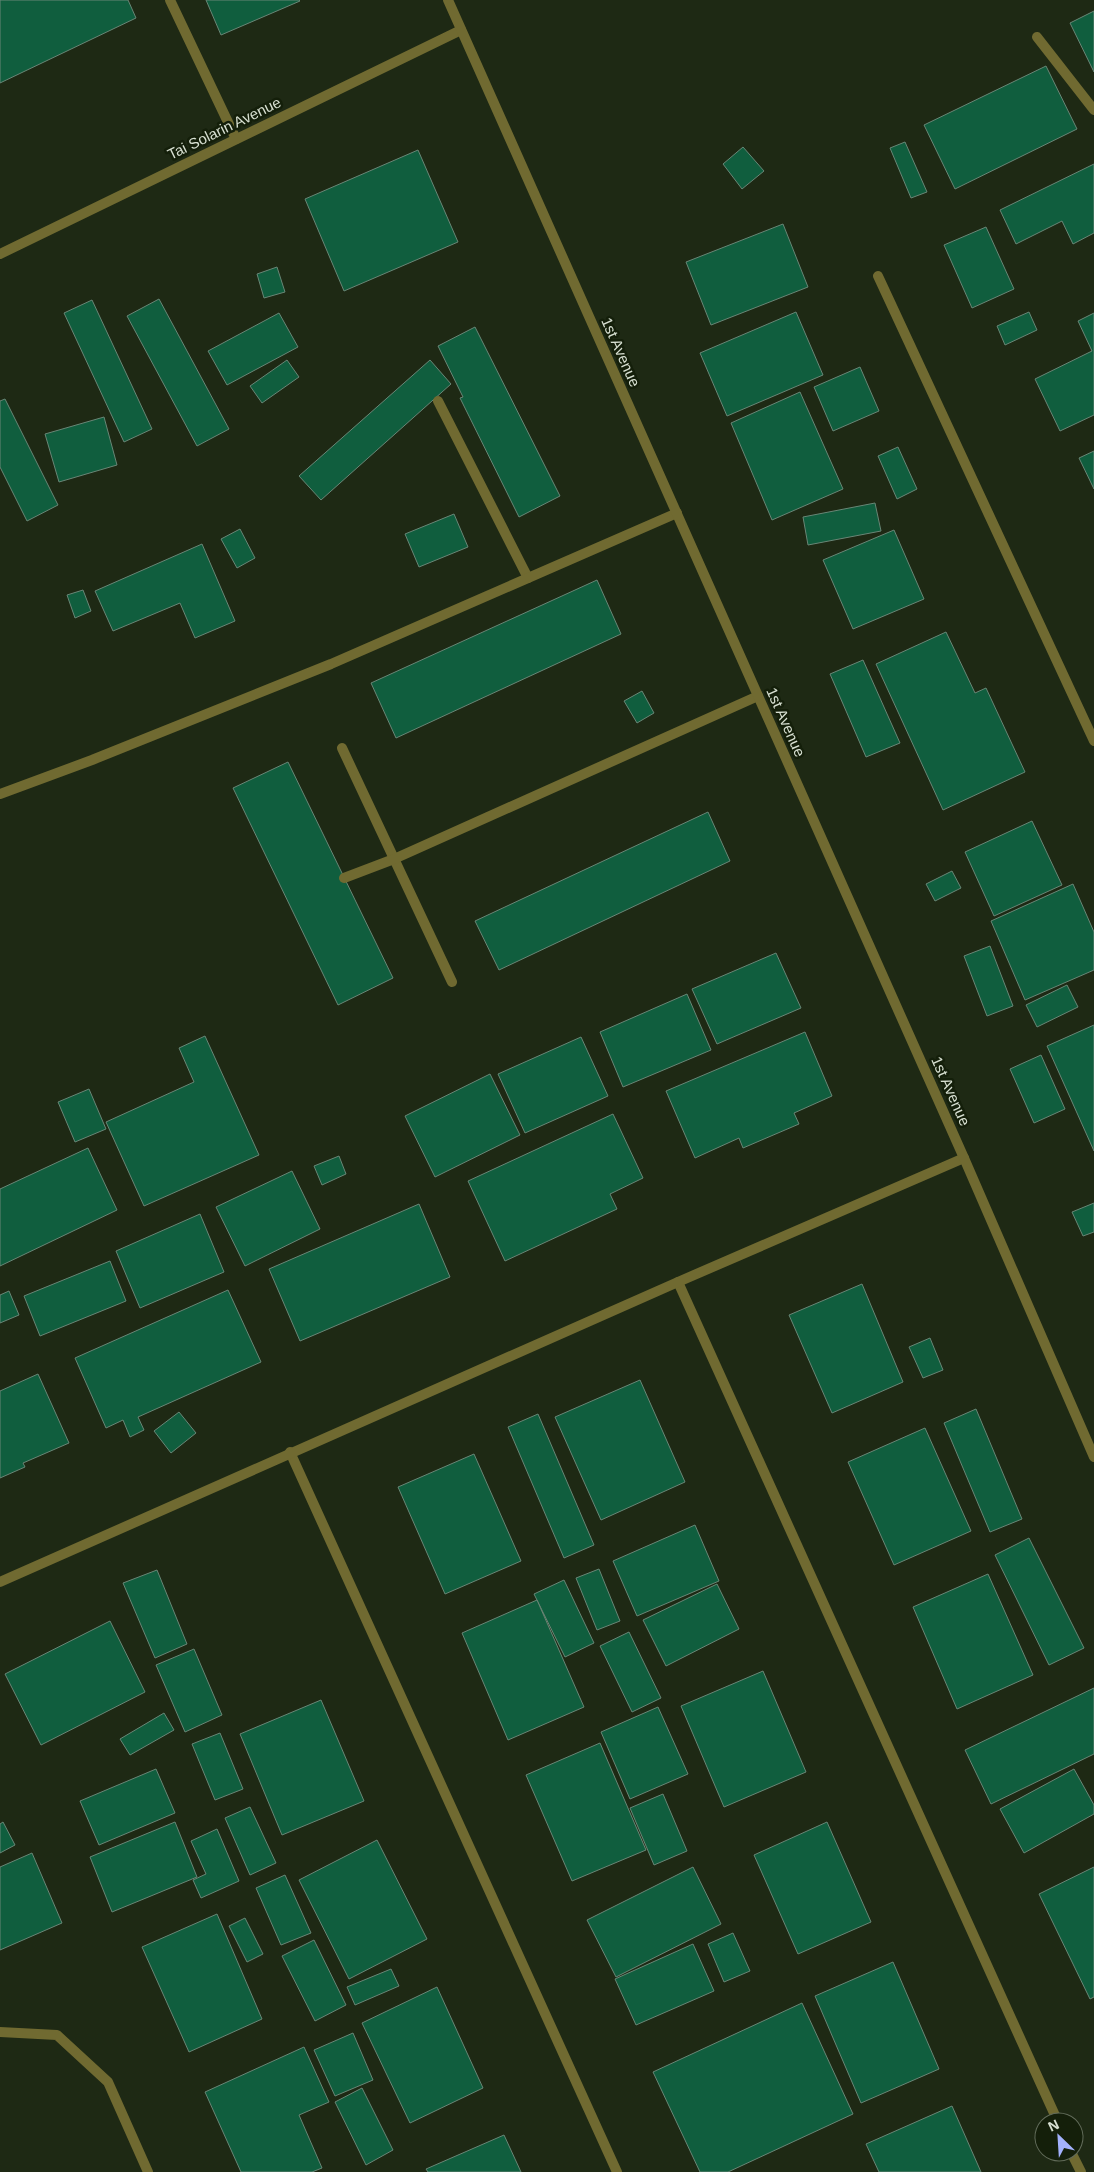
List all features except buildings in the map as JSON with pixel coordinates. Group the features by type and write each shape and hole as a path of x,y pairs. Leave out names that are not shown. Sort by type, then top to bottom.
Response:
{"street":[{"path":"170,0 236,139"},
{"name":"1st Avenue","path":"448,0 964,1158 1094,1456"},
{"name":"Tai Solarin Avenue","path":"0,254 461,30"},
{"path":"1037,37 1094,110"},
{"path":"878,276 1094,741"},
{"path":"438,401 528,578"},
{"path":"0,794 92,760 332,664 677,513"},
{"path":"344,878 394,859 758,696"},
{"path":"342,748 452,982"},
{"path":"0,1582 290,1452 964,1158"},
{"path":"678,1282 1053,2112"},
{"path":"290,1452 616,2172"},
{"path":"0,2032 58,2035 108,2082 148,2172"}]}
